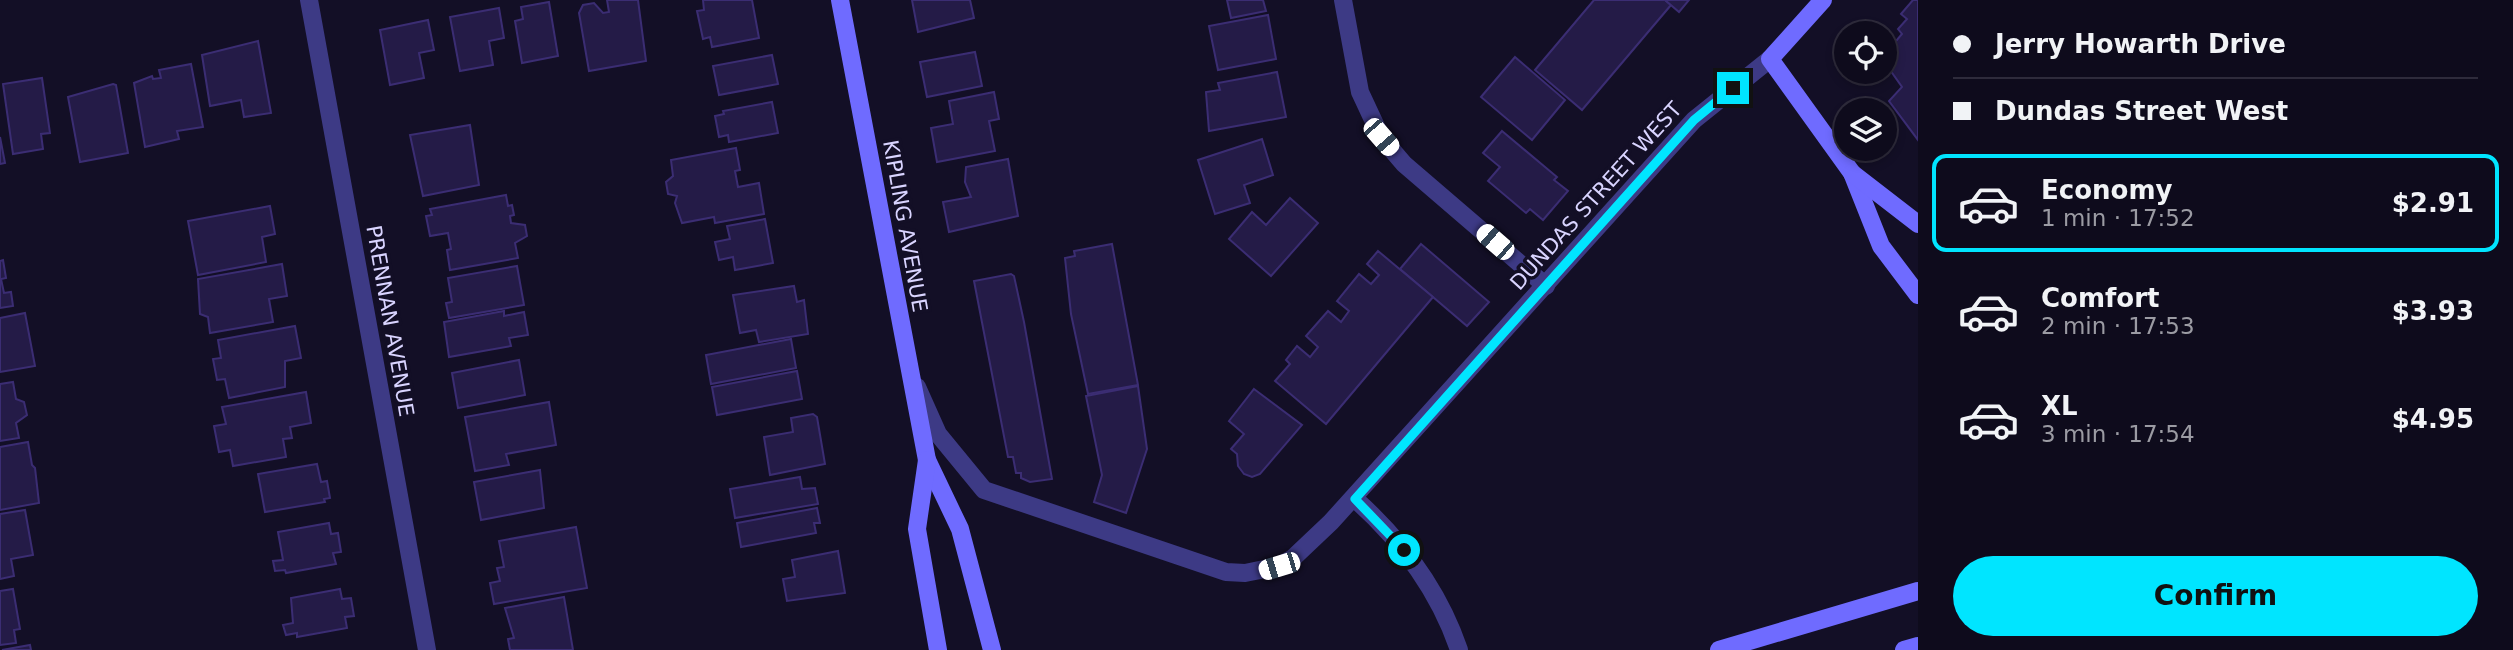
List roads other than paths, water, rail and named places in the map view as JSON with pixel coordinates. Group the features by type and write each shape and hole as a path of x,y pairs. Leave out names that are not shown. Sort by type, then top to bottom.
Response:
{"main road":[{"name":"KIPLING AVENUE","path":"841,0 907,364 928,460 960,529 992,650"},
{"name":"DUNDAS STREET WEST","path":"1770,58 1823,0"},
{"path":"1770,58 1852,173 1881,246 1918,295"},
{"path":"1852,173 1918,224"},
{"name":"KIPLING AVENUE","path":"928,460 917,529 939,650"},
{"path":"1719,650 1918,592"},
{"path":"1904,650 1918,646"}],"street":[{"name":"PRENNAN AVENUE","path":"309,0 427,650"},
{"path":"1343,0 1360,92 1381,137 1405,164 1546,286"},
{"name":"DUNDAS STREET WEST","path":"907,364 938,434 984,490 1206,566 1245,573 1279,566 1293,558 1355,499 1694,120 1770,58"},
{"path":"1355,499 1387,529 1423,576 1442,608 1460,650"}]}
